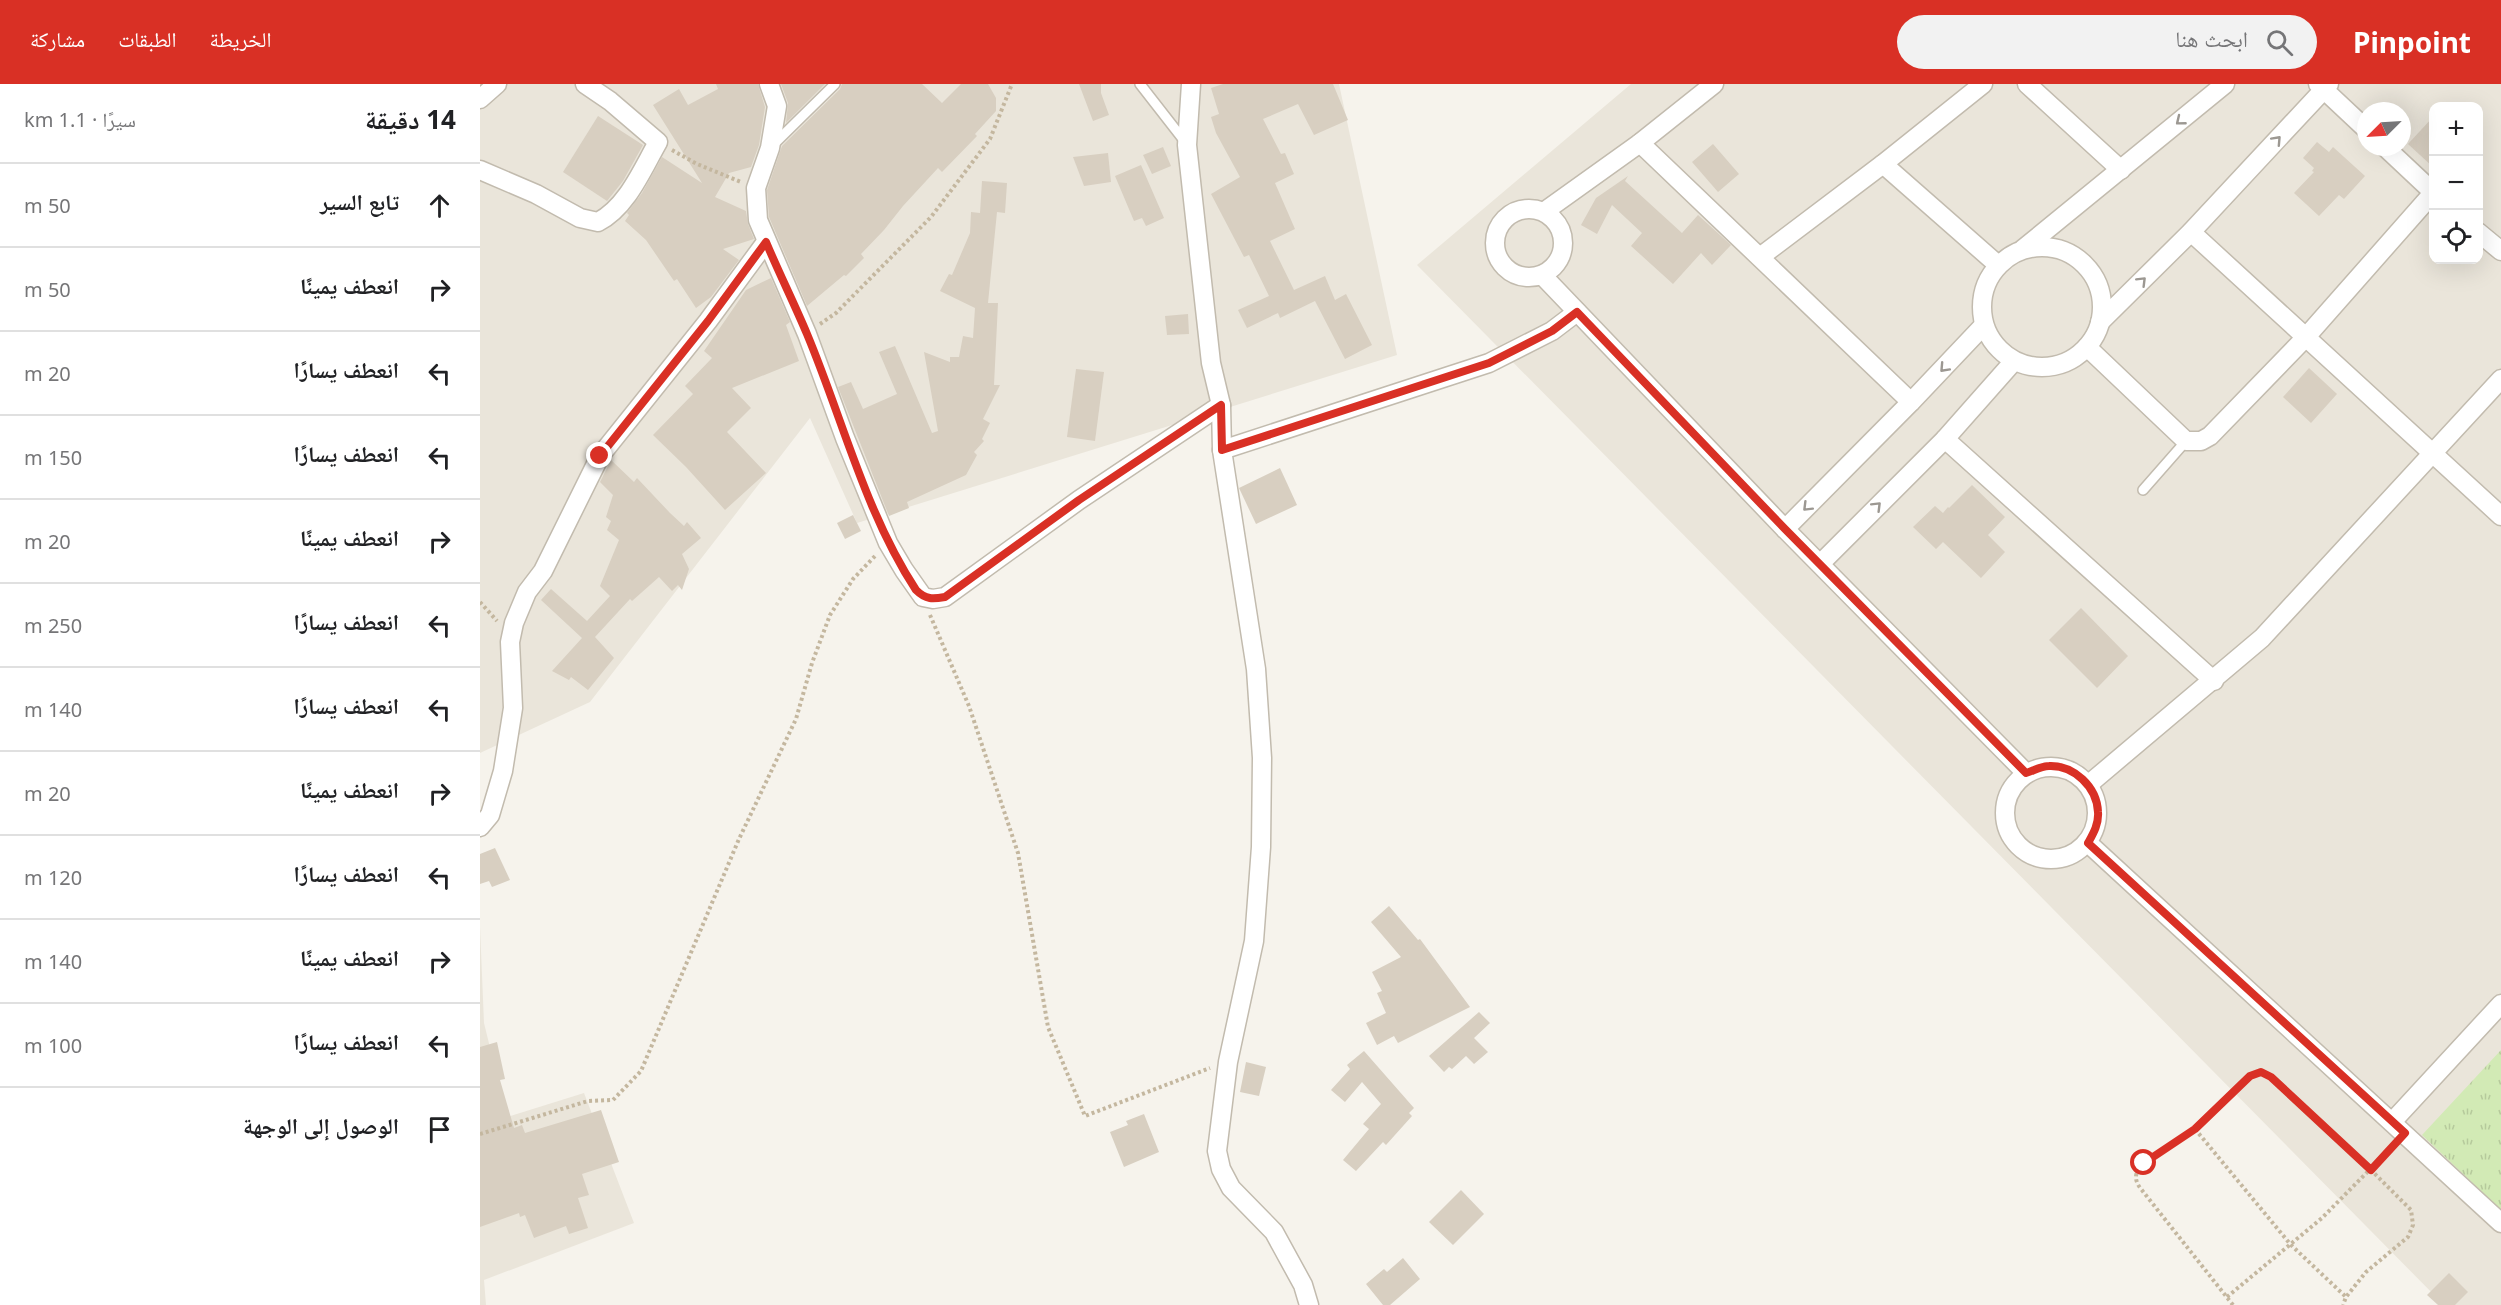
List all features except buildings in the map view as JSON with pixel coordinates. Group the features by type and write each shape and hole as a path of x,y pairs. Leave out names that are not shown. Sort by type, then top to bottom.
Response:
{"street":[{"path":"480,99 497,84"},
{"path":"480,170 536,194 580,218 598,222 613,214 633,186 658,142 610,101 585,84"},
{"path":"769,84 777,106 770,148 756,188 758,220 807,334 845,438 888,543 922,597 933,599 945,597 1079,500 1221,405"},
{"path":"1191,84 1187,145 1211,363 1221,405 1222,450 1256,669 1262,758 1261,847 1254,940 1228,1062 1217,1151 1221,1169 1231,1188 1274,1232 1303,1285 1309,1305"},
{"path":"1545,211 1640,142 1714,84"},
{"path":"1760,257 1883,164 1983,84"},
{"path":"2027,84 2121,170"},
{"path":"2225,84 2023,249 1998,265 1986,283 1982,304 1984,325 1996,345 2014,361 2033,367 2053,366 2072,359 2087,347 2100,322 2191,232 2324,86 2357,120"},
{"path":"1640,142 1911,402"},
{"path":"2394,156 2429,189"},
{"path":"1883,164 1998,265"},
{"path":"2087,347 2186,441 2201,441 2210,436 2306,337 2429,198"},
{"path":"1528,208 1545,211 1557,222 1564,236 1563,252 1555,266 1542,275 1525,278 1509,272 1498,258 1494,241 1499,224 1511,212 1528,208"},
{"path":"2191,232 2501,516"},
{"path":"2483,235 2501,251"},
{"path":"480,827 490,815 503,771 513,708 510,642 514,623 527,592 543,571 600,456 708,321 766,242"},
{"path":"2023,249 2044,246 2065,251 2082,263 2095,280 2102,300 2100,322"},
{"path":"1542,275 1785,529 2026,773"},
{"path":"1222,450 1489,363 1552,331 1577,312"},
{"path":"1785,529 1984,325"},
{"path":"1821,563 1945,439 2014,361"},
{"path":"2089,784 2214,681 2262,638 2501,379"},
{"path":"1945,439 2214,681"},
{"path":"2048,766 2071,770 2089,784 2096,798 2098,814 2096,829 2088,843 2069,857 2046,860 2025,852 2009,835 2004,812 2010,790 2026,773 2048,766"},
{"path":"2088,843 2501,1223"},
{"path":"2399,1127 2501,1004"}],"lane":[{"path":"770,148 835,84"},
{"path":"1140,84 1187,145"},
{"path":"2143,490 2186,441"}],"path":[{"path":"807,334 836,313 931,217 990,140 1012,84"},
{"path":"658,142 697,164 756,188"},
{"path":"480,1134 588,1101 614,1100 641,1071 734,850 796,719 812,663 830,615 853,579 888,543"},
{"path":"922,597 969,706 1018,853 1048,1027 1085,1116 1228,1062"},
{"path":"2233,1305 2136,1183 2138,1168 2195,1129 2250,1076 2261,1072 2271,1077 2411,1210 2413,1225 2408,1237 2366,1272 2346,1297 2343,1305"},
{"path":"2227,1297 2291,1245 2371,1170 2399,1127"},
{"path":"2195,1129 2291,1245 2346,1297"}],"shaded area":[{"path":"480,84 1339,84 1397,355 857,523 810,418 590,702 480,753"},
{"path":"1631,84 2501,84 2501,1305 2444,1305 1417,265"},
{"path":"480,927 484,1023 507,1117 584,1093 634,1223 484,1280 486,1305 480,1305"}],"green space":[{"path":"2501,1050 2501,1210 2422,1135"}],"route":[{"path":"600,456 652,388 708,321 766,242 807,334 845,438 888,543 916,590 922,597 933,599 945,597 1079,500 1221,405 1222,450 1489,363 1552,331 1577,312 1785,529 2026,773 2048,766 2071,770 2089,784 2096,798 2098,814 2096,829 2088,843 2405,1133 2371,1170 2267,1073 2261,1072 2250,1076 2195,1129 2144,1163"}]}
